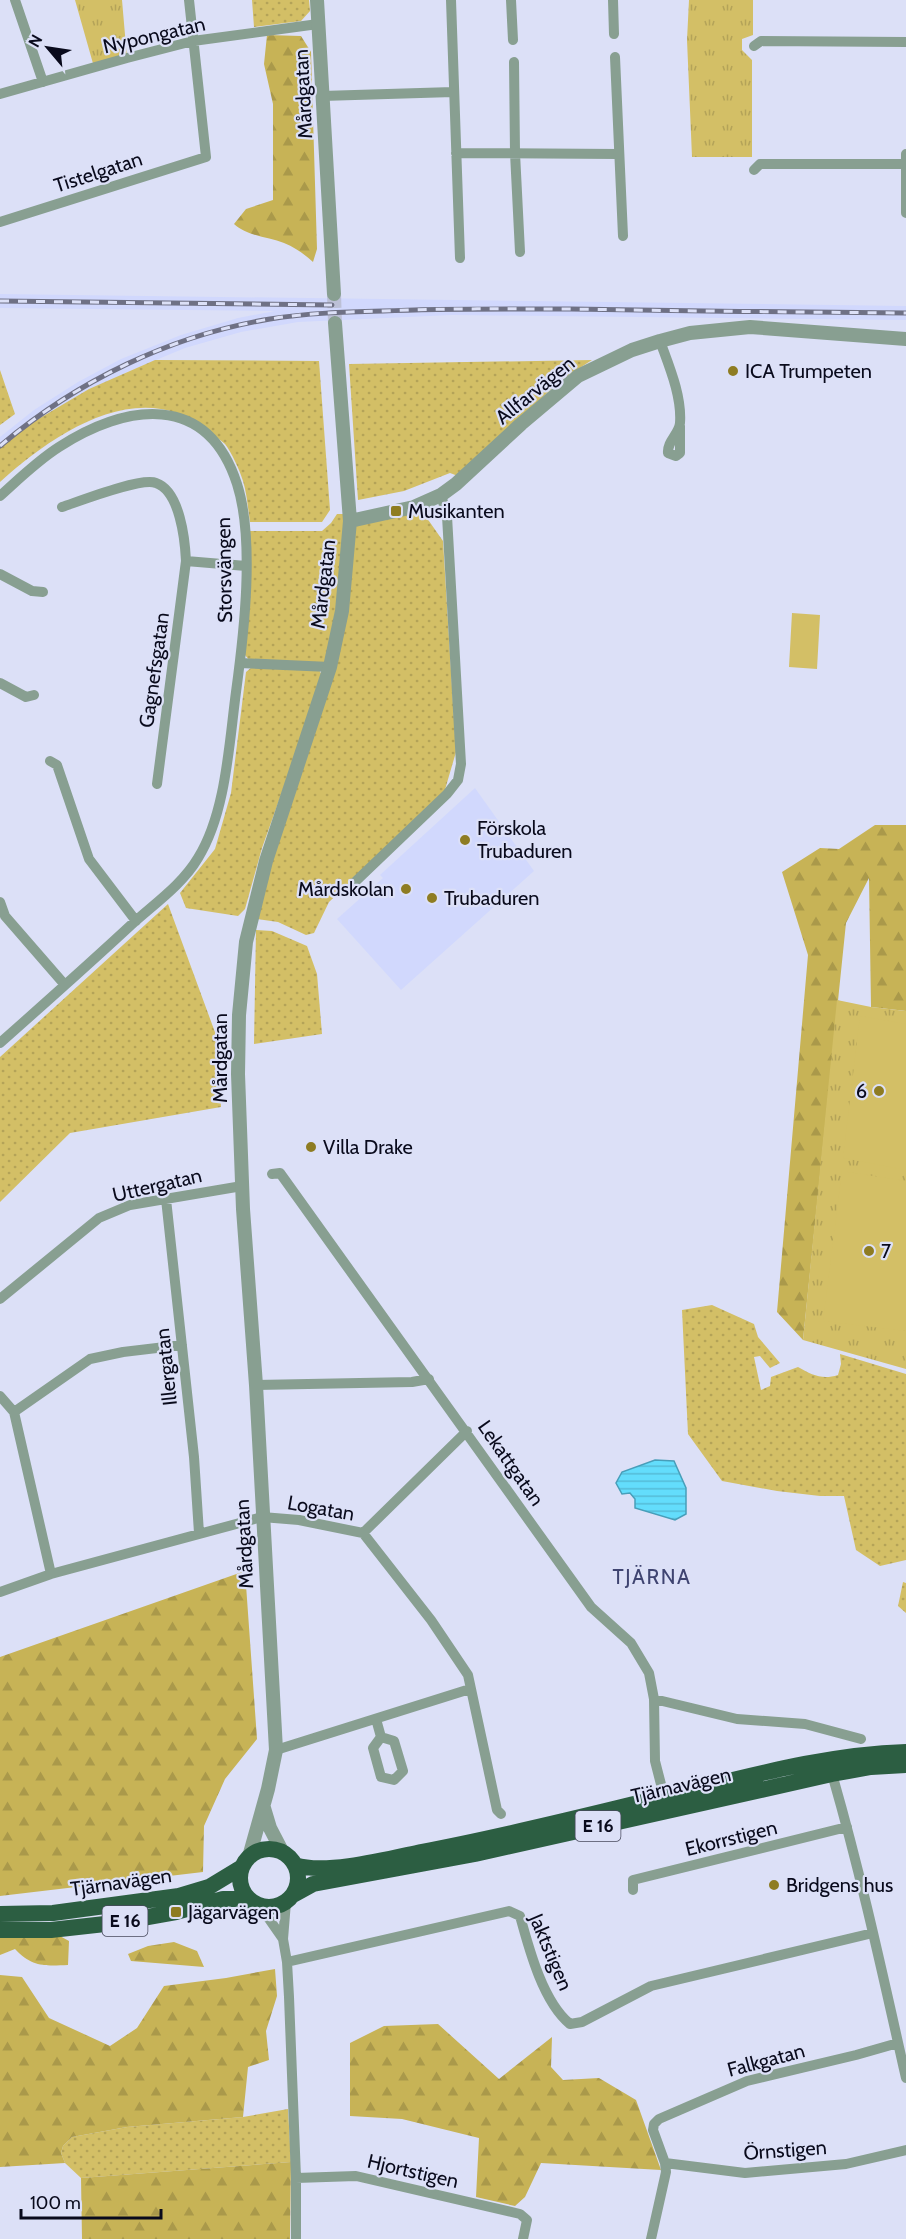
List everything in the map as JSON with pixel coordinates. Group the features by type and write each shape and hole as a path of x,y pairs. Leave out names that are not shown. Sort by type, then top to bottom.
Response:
{"highway":[{"name":"Tjärnavägen","path":"289,1859 316,1868 370,1862 476,1842 769,1771 870,1753 906,1752"},
{"name":"Tjärnavägen","path":"290,1898 313,1884 475,1854 832,1774 871,1767 906,1766"},
{"name":"E 16","path":"246,1862 262,1850 269,1849 289,1859"},
{"path":"289,1859 298,1877 290,1898"},
{"name":"Tjärnavägen","path":"0,1914 53,1913 179,1896 209,1887 246,1862"},
{"path":"246,1862 240,1884 254,1902"},
{"name":"E 16","path":"254,1902 274,1907 290,1898"},
{"name":"Tjärnavägen","path":"0,1930 51,1930 114,1923 176,1912 223,1899 254,1902"}],"street":[{"path":"15,0 43,82"},
{"path":"189,0 193,42"},
{"name":"Mårdgatan","path":"317,0 334,294"},
{"path":"451,0 460,258"},
{"path":"511,0 513,40"},
{"path":"613,0 614,34"},
{"name":"Nypongatan","path":"0,94 193,42 318,24"},
{"path":"754,46 761,41 906,42"},
{"name":"Tistelgatan","path":"0,222 206,157 193,42"},
{"path":"615,57 623,236"},
{"path":"514,62 515,153 520,252"},
{"path":"322,96 453,92"},
{"path":"456,153 618,154"},
{"path":"906,154 906,213"},
{"path":"754,170 760,164 906,164"},
{"name":"Mårdgatan","path":"246,1862 263,1806 276,1750 256,1385 242,1186 238,1074 239,1015 246,942 266,861 330,668 342,611 350,521 335,323"},
{"name":"Allfarvägen","path":"350,521 414,507 441,495 578,376 632,350 690,333 750,327 906,339"},
{"path":"660,341 680,408 680,426"},
{"name":"Storsvängen","path":"0,496 59,447 100,425 138,414 166,414 190,422 206,434 221,450 237,484 244,527 246,566 240,663 222,790 212,827 198,859 173,889 0,1042"},
{"name":"Gagnefsgatan","path":"62,507 139,482 154,482 168,490 185,535 186,561 155,761 158,784"},
{"path":"356,881 447,795 458,780 461,764 447,516 441,495"},
{"path":"186,561 246,566"},
{"path":"0,574 32,591 43,592"},
{"path":"240,663 330,668"},
{"path":"0,683 26,697 34,695"},
{"path":"50,760 57,765 89,858 136,921"},
{"path":"0,902 5,916 65,985"},
{"name":"Lekattgatan","path":"272,1174 280,1173 591,1607 631,1643 649,1673 654,1699 656,1761 664,1796"},
{"name":"Uttergatan","path":"0,1299 99,1218 130,1205 242,1186"},
{"name":"Illergatan","path":"166,1199 199,1533"},
{"path":"14,1412 90,1359 123,1352 182,1345"},
{"path":"256,1385 412,1382 429,1379"},
{"path":"0,1396 14,1412 51,1574"},
{"path":"363,1533 467,1431"},
{"name":"Logatan","path":"0,1592 51,1574 262,1517 299,1520 363,1533 431,1620 468,1675 497,1810 501,1814"},
{"path":"276,1750 470,1689"},
{"path":"654,1699 737,1719 805,1724 861,1739"},
{"path":"376,1719 381,1737"},
{"path":"832,1774 873,1933 906,2078"},
{"path":"263,1806 270,1828 289,1859"},
{"name":"Ekorrstigen","path":"633,1890 633,1880 847,1827"},
{"path":"290,1898 283,1939 287,1962 296,2178 296,2239"},
{"path":"254,1902 283,1939"},
{"name":"Jaktstigen","path":"287,1962 509,1911 520,1916 534,1966 561,2016 570,2024 582,2022 651,1986 873,1933"},
{"name":"Falkgatan","path":"665,2163 653,2130 654,2124 659,2119 730,2087 898,2043"},
{"name":"Örnstigen","path":"665,2163 745,2173 846,2163 906,2150"},
{"path":"651,2239 666,2172 665,2163"},
{"name":"Hjortstigen","path":"296,2178 356,2176 520,2214 527,2220 523,2239"}],"shaded area":[{"path":"0,294 906,306 906,320 452,315 298,322 241,332 185,348 127,372 86,394 0,455 0,437 34,410 78,382 121,359 181,335 238,318 275,311 0,308"},
{"name":"Trubaduren","path":"475,788 534,871 401,990 337,919 383,878 380,875"}],"green space":[{"path":"75,0 122,0 127,58 94,67"},
{"path":"252,0 309,0 310,11 301,21 254,27"},
{"path":"689,0 753,0 753,35 742,39 742,50 752,60 752,157 692,157 687,40"},
{"path":"267,35 301,36 311,52 317,249 313,262 288,245 251,234 234,224 246,209 273,200 273,104 264,64"},
{"path":"155,360 319,361 330,510 322,522 250,522 243,481 236,462 225,444 181,414 153,408 125,410 98,417 71,430 45,446 0,482 0,446 13,434 89,389"},
{"path":"592,360 561,380 458,476 450,473 404,491 358,500 349,364"},
{"path":"0,370 15,414 0,425"},
{"path":"422,511 443,541 456,752 444,793 329,902 314,933 306,935 278,922 257,919 274,852 332,670 354,525"},
{"path":"337,514 346,514 339,610 327,661 319,664 250,661 245,655 248,531 322,531"},
{"path":"792,613 820,615 817,669 789,667"},
{"path":"252,667 319,670 323,677 262,848 245,909 238,916 186,908 180,893 215,849 231,793 246,672"},
{"path":"875,825 906,825 906,1011 871,1007 869,878 846,923 803,1340 777,1312 808,955 782,872 820,848 839,849"},
{"path":"168,904 216,1035 221,1107 70,1133 0,1202 0,1057"},
{"path":"256,930 272,931 307,946 317,974 322,1034 254,1044"},
{"path":"837,1000 906,1011 906,1369 803,1340"},
{"name":"6","path":"860,1016 906,1024 906,1170 843,1158"},
{"name":"7","path":"842,1171 906,1181 906,1331 823,1321"},
{"path":"712,1305 754,1324 758,1337 780,1363 770,1368 760,1356 754,1357 761,1390 770,1386 771,1377 798,1367 817,1376 838,1375 841,1364 840,1354 906,1374 906,1560 880,1566 856,1550 844,1496 777,1491 722,1481 688,1434 682,1310"},
{"path":"245,1571 257,1739 225,1779 204,1826 203,1872 0,1896 0,1657"},
{"path":"903,1582 906,1583 906,1613 898,1606"},
{"path":"58,1935 69,1941 68,1965 39,1964 27,1959 15,1949 0,1955 0,1936"},
{"path":"174,1942 197,1951 204,1967 131,1961 128,1954 148,1946"},
{"path":"275,1969 277,1996 266,2031 269,2060 248,2067 243,2117 127,2127 72,2137 63,2146 61,2153 65,2163 0,2167 0,1975 22,1977 49,2018 110,2046 137,2028 164,1986"},
{"path":"438,2024 499,2079 552,2037 551,2067 563,2080 599,2078 636,2100 661,2170 541,2163 525,2197 515,2206 476,2197 479,2138 402,2119 350,2116 350,2043 384,2026"},
{"path":"288,2109 291,2162 81,2178 65,2163 61,2153 63,2146 72,2137 127,2127 243,2117"},
{"path":"291,2162 290,2239 82,2239 81,2178"}],"water":[{"path":"655,1460 674,1461 686,1488 686,1514 675,1520 635,1508 635,1499 630,1493 622,1494 616,1483 622,1472"}],"tunnel":[{"path":"334,294 335,323"}],"railway":[{"path":"0,301 332,305"},
{"path":"0,446 61,401 127,364 197,336 270,319 326,313 454,309 906,313"}],"place":[{"name":"ICA Trumpeten","path":"733,371"},
{"name":"Musikanten","path":"396,511"},
{"name":"Förskola Trubaduren","path":"465,840"},
{"name":"Mårdskolan","path":"406,889"},
{"name":"Trubaduren","path":"432,898"},
{"name":"6","path":"879,1091"},
{"name":"Villa Drake","path":"311,1147"},
{"name":"7","path":"869,1251"},
{"name":"Bridgens hus","path":"774,1885"},
{"name":"Jägarvägen","path":"176,1912"}],"district":[{"name":"TJÄRNA","path":"652,1577"}]}
